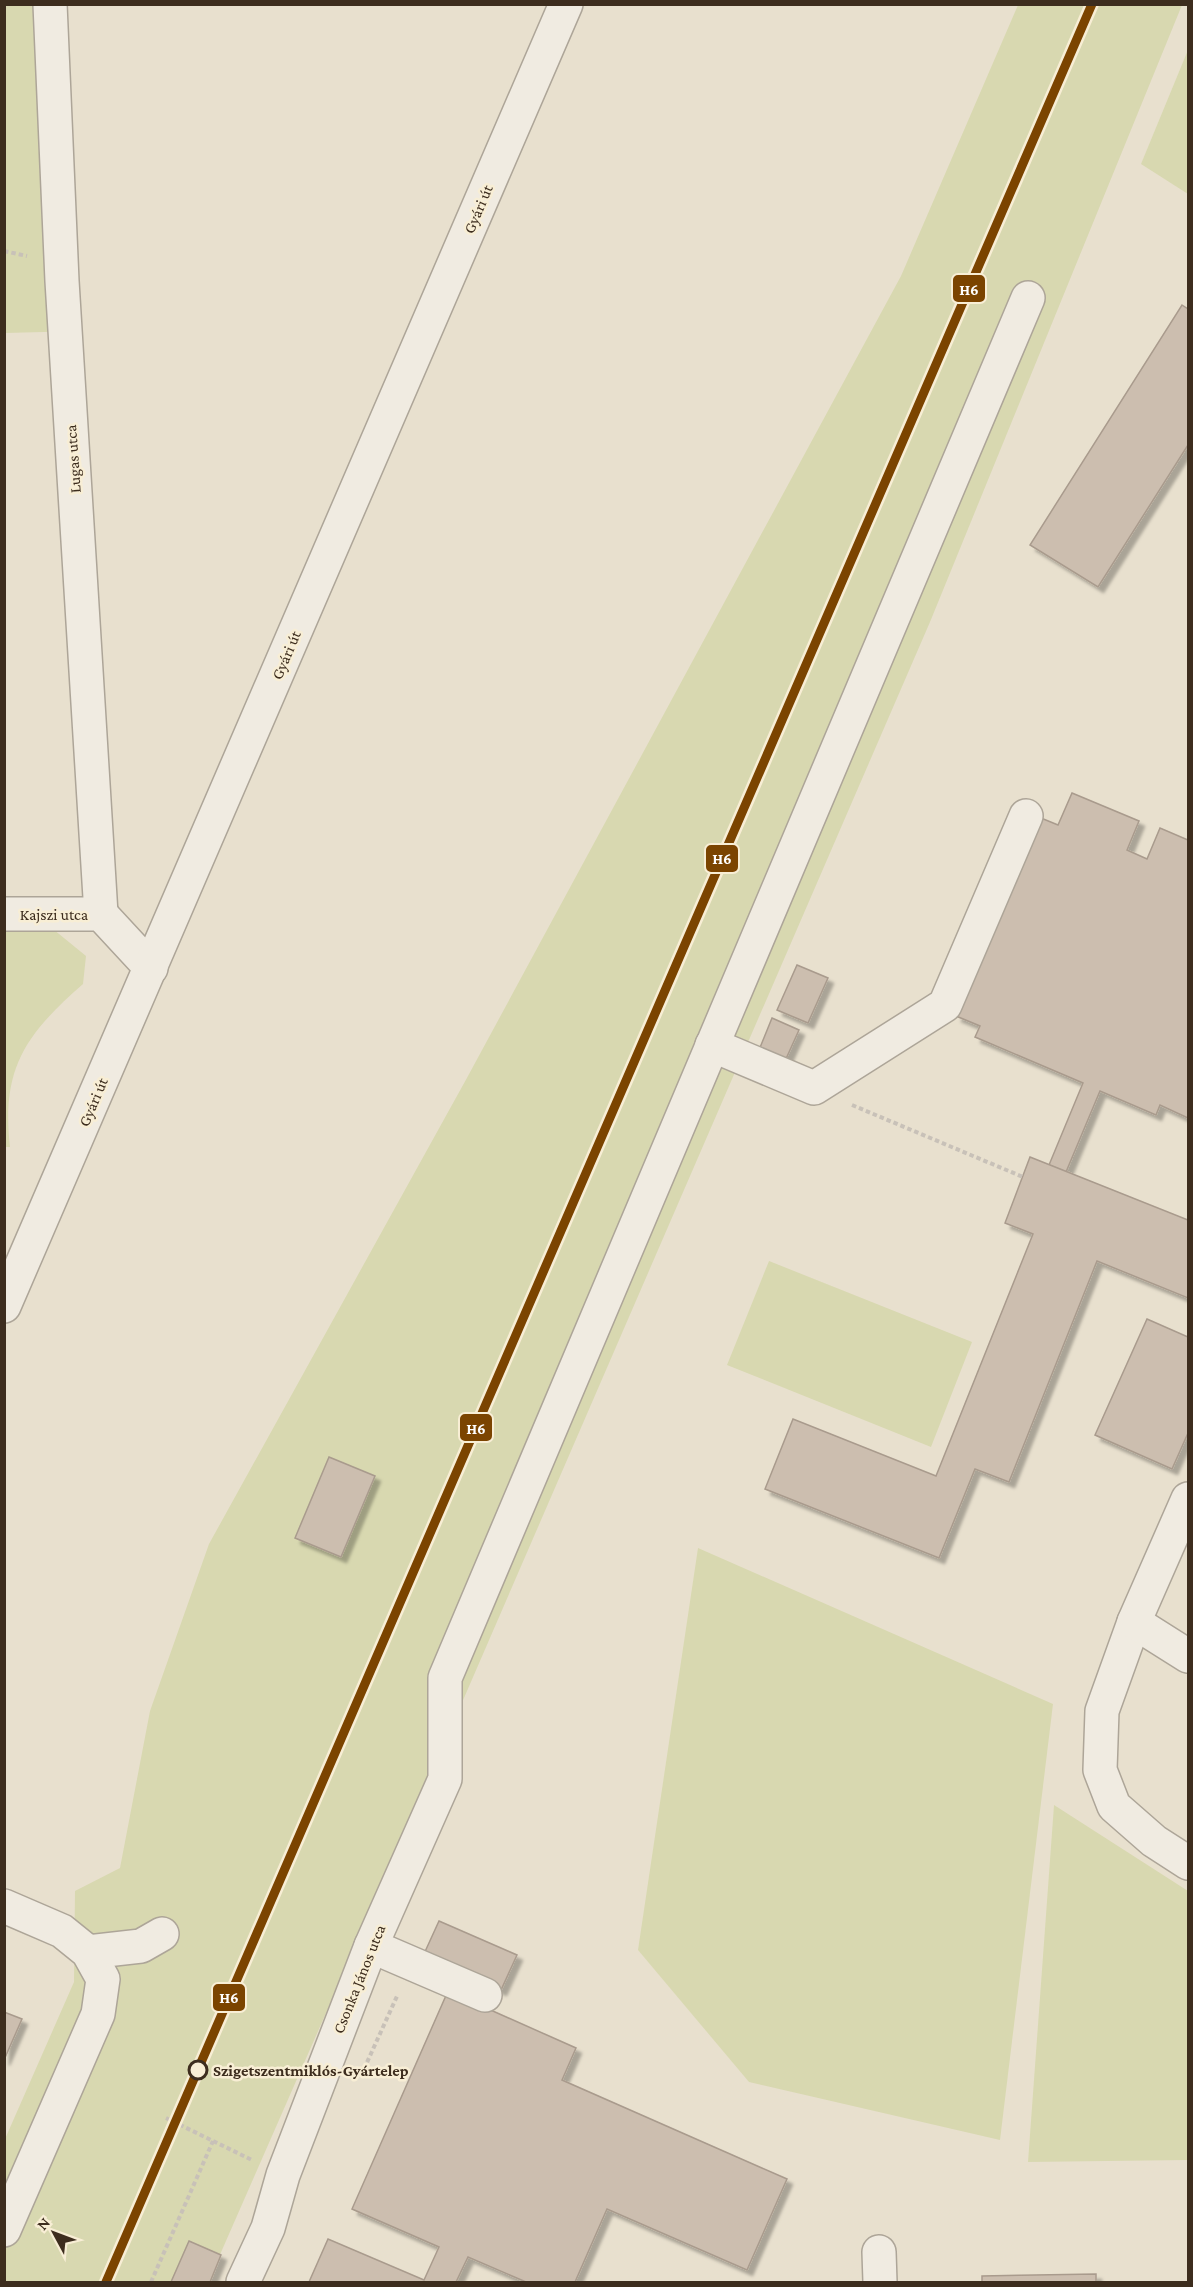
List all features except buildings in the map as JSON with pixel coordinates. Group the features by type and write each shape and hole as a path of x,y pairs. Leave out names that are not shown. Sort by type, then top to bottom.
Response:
{"street":[{"name":"Lugas utca","path":"50,4 62,281 101,914"},
{"name":"Gyári út","path":"4,1306 566,4"},
{"path":"1026,816 945,1005 814,1088 712,1045 1028,298"},
{"name":"Kajszi utca","path":"4,915 101,914 151,968"},
{"name":"Csonka János utca","path":"243,2283 268,2228 283,2175 371,1946 445,1779 445,1678 712,1045"},
{"path":"1188,1499 1134,1622 1102,1711 1100,1770 1114,1806 1154,1841 1188,1863"},
{"path":"1134,1622 1188,1656"},
{"path":"4,1906 62,1931 88,1952 103,1979 98,2013 4,2230"},
{"path":"88,1952 141,1946 162,1934"},
{"path":"371,1946 485,1995"}],"path":[{"path":"814,1088 1023,1177"},
{"path":"166,2118 283,2175"},
{"path":"150,2283 213,2141"}],"green space":[{"path":"4,5 65,5 82,331 5,333"},
{"path":"1018,5 1182,5 930,622 454,1721 208,2282 5,2282 5,2139 74,1982 75,1891 120,1868 150,1711 209,1544 468,1076 901,276"},
{"path":"1188,50 1188,194 1141,164"},
{"path":"4,925 48,925 86,956 83,984 46,1019 32,1037 14,1074 8,1119 10,1147 5,1147"},
{"path":"769,1261 972,1342 931,1447 727,1365"},
{"path":"698,1548 1053,1704 1000,2140 749,2082 638,1950"},
{"path":"1054,1805 1188,1891 1188,2160 1028,2162"}],"transit line":[{"name":"H6","path":"106,2282 1092,4"}],"place":[{"name":"Szigetszentmiklós-Gyártelep","path":"198,2070"}]}
